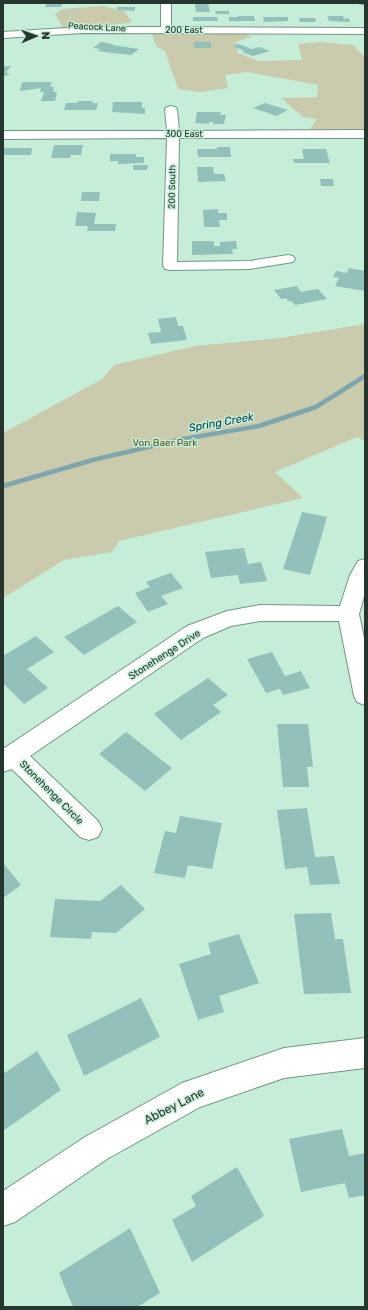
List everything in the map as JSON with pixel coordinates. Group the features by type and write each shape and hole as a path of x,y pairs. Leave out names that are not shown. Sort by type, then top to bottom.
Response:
{"street":[{"path":"166,3 166,30"},
{"name":"Peacock Lane","path":"28,24 121,27 142,30"},
{"name":"200 East","path":"3,35 75,31 142,30 365,31"},
{"name":"200 South","path":"171,109 173,134 170,266 250,265 288,259"},
{"name":"300 East","path":"3,135 365,134"},
{"path":"365,566 360,575 348,614 365,696"},
{"name":"Stonehenge Drive","path":"9,758 195,632 227,619 260,613 348,614"},
{"name":"Stonehenge Circle","path":"9,758 89,829"},
{"name":"Abbey Lane","path":"3,1210 96,1148 193,1094 284,1063 365,1053"}],"green space":[{"path":"102,6 124,11 132,22 95,28 64,29 55,14 63,9"},
{"path":"222,31 253,36 236,42 238,53 259,61 302,60 298,44 319,42 353,45 365,57 365,129 310,129 317,119 303,117 281,98 317,97 318,85 247,72 225,75 228,88 200,92 178,89 165,51 156,46 152,34"},
{"name":"Von Baer Park","path":"365,324 365,441 357,437 275,472 303,498 119,541 112,552 64,560 3,598 3,433 102,379 114,365 195,346 280,338"}],"building":[{"path":"47,3 63,3 61,7 45,7"},
{"path":"195,4 208,4 210,12 196,12"},
{"path":"117,7 135,7 135,11 117,10"},
{"path":"215,11 229,11 229,14 216,14"},
{"path":"254,16 255,21 229,21 229,17"},
{"path":"327,16 343,16 344,19 349,18 350,22 329,21"},
{"path":"193,17 217,17 218,21 193,21"},
{"path":"263,17 288,17 288,21 264,22"},
{"path":"299,18 315,18 316,22 300,22"},
{"path":"101,42 139,49 131,55 97,51 101,49 93,48"},
{"path":"194,42 211,42 211,48 194,48"},
{"path":"239,44 252,49 259,47 270,51 253,56 232,46"},
{"path":"3,66 11,66 6,72 10,75 3,76"},
{"path":"22,82 52,82 50,87 54,87 53,92 57,92 55,101 41,101 44,92 40,92 41,88 20,91"},
{"path":"78,101 93,101 92,103 98,103 96,110 64,110 66,103 77,103"},
{"path":"113,102 142,102 142,108 145,108 145,114 112,112"},
{"path":"265,103 288,110 276,116 253,108"},
{"path":"197,112 221,112 220,115 226,115 224,124 213,124 213,122 209,122 209,124 195,123"},
{"path":"54,145 83,145 81,155 71,155 70,158 51,158"},
{"path":"217,147 230,147 231,157 198,157 197,149 217,149"},
{"path":"3,148 32,148 31,155 3,155"},
{"path":"302,149 326,149 330,163 294,163 293,159 304,159"},
{"path":"110,154 136,154 136,157 144,157 144,163 118,164 118,161 110,161"},
{"path":"133,165 148,165 147,170 133,170"},
{"path":"197,167 213,167 214,174 224,174 226,181 198,182"},
{"path":"320,179 333,179 334,186 321,186"},
{"path":"82,192 100,192 99,201 81,201"},
{"path":"218,209 218,213 227,213 227,220 219,220 220,227 204,227 203,210"},
{"path":"77,212 96,213 94,224 116,224 115,231 87,231 88,226 75,226"},
{"path":"192,241 214,241 214,246 220,246 220,242 236,241 237,249 232,249 233,254 192,255"},
{"path":"349,268 365,271 365,291 335,286 339,278 333,277 336,271 347,273"},
{"path":"297,286 301,292 318,289 327,299 295,305 286,298 281,299 274,290"},
{"path":"176,317 178,326 183,326 187,340 151,344 148,333 161,332 158,319"},
{"path":"302,512 327,517 310,575 283,569"},
{"path":"244,548 248,564 261,562 267,581 240,584 238,575 211,578 205,552"},
{"path":"171,573 183,588 161,596 168,604 148,612 135,593 150,587 146,582"},
{"path":"118,606 137,622 84,655 64,637"},
{"path":"36,636 54,652 27,669 48,688 24,704 3,683 3,656"},
{"path":"272,652 285,676 301,671 310,688 283,695 280,689 266,693 247,659"},
{"path":"208,678 228,695 213,705 221,712 181,740 154,714"},
{"path":"277,724 308,724 313,767 307,767 309,787 283,787"},
{"path":"126,732 172,768 145,791 99,754"},
{"path":"307,808 315,857 334,856 340,884 310,885 307,867 285,869 277,810"},
{"path":"180,816 222,823 212,869 188,865 185,878 154,873 165,831 176,833"},
{"path":"3,863 21,885 3,898"},
{"path":"121,885 145,909 116,933 92,932 91,939 50,937 55,899 100,901"},
{"path":"331,913 335,939 343,939 351,993 304,994 294,914"},
{"path":"239,934 259,983 219,996 224,1012 198,1020 179,964 211,954 208,943"},
{"path":"141,998 160,1037 84,1076 67,1035"},
{"path":"37,1051 61,1090 3,1131 3,1074"},
{"path":"342,1129 349,1156 365,1153 365,1195 349,1198 345,1183 301,1192 289,1139"},
{"path":"237,1167 264,1216 192,1262 172,1220 196,1206 191,1196"},
{"path":"130,1228 160,1293 137,1307 73,1307 59,1273"}],"waterway":[{"path":"359,3 365,4"},
{"name":"Spring Creek","path":"3,486 93,460 178,440 259,426 316,407 365,376"}]}
